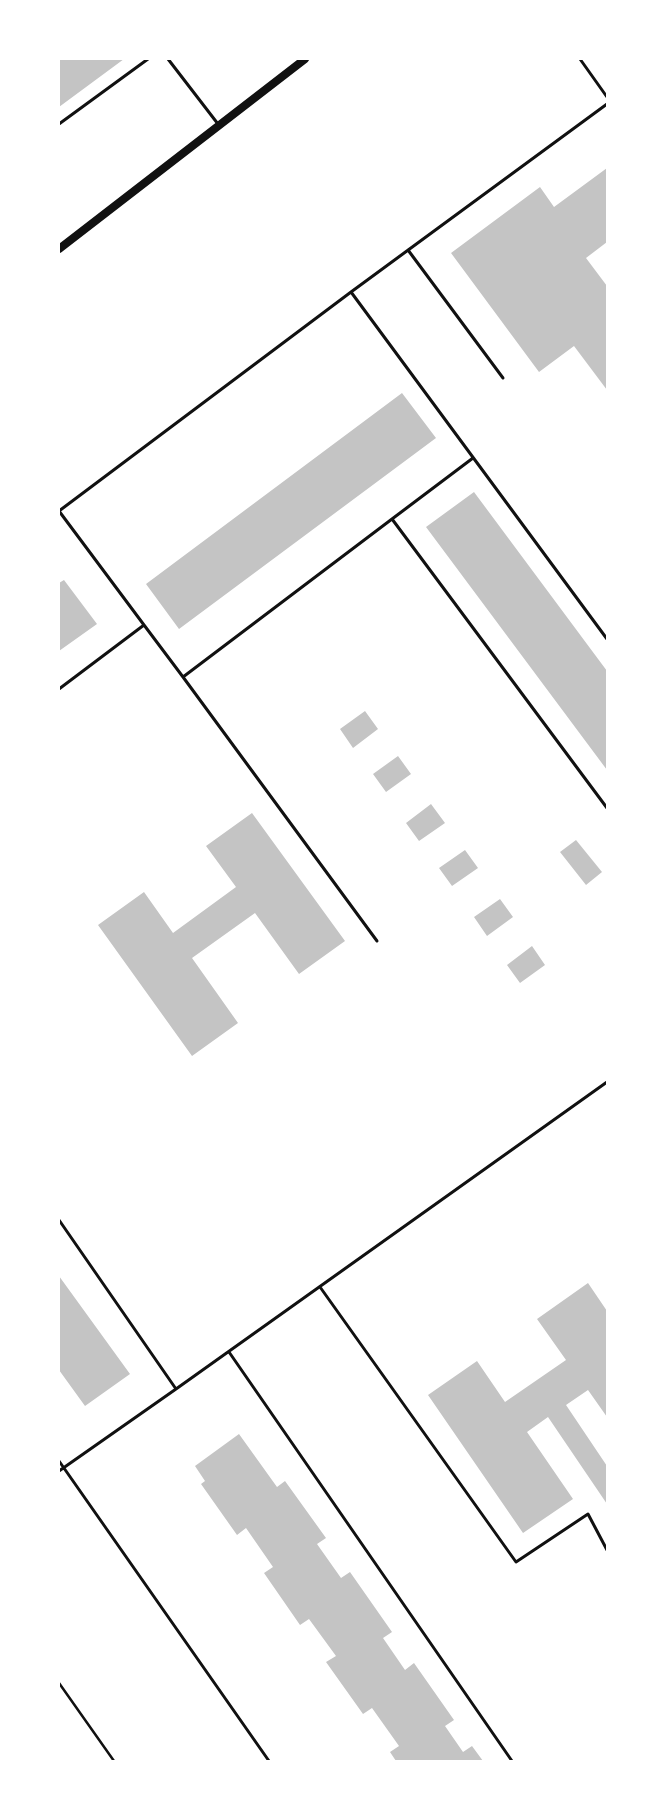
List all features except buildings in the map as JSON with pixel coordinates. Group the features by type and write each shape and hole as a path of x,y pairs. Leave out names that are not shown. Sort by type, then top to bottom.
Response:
{"main road":[{"path":"59,249 305,59"}],"lane":[{"path":"59,124 148,59"},
{"path":"168,59 218,126"},
{"path":"580,59 607,97"},
{"path":"377,941 59,511 351,292 607,104"},
{"path":"408,250 503,378"},
{"path":"351,292 607,639"},
{"path":"183,677 473,458"},
{"path":"392,519 607,808"},
{"path":"59,689 144,625"},
{"path":"59,1472 607,1082"},
{"path":"59,1220 176,1389"},
{"path":"320,1287 516,1562 588,1514 607,1550"},
{"path":"229,1352 512,1761"},
{"path":"59,1460 269,1761"}],"path":[{"path":"59,1684 114,1761"}]}
